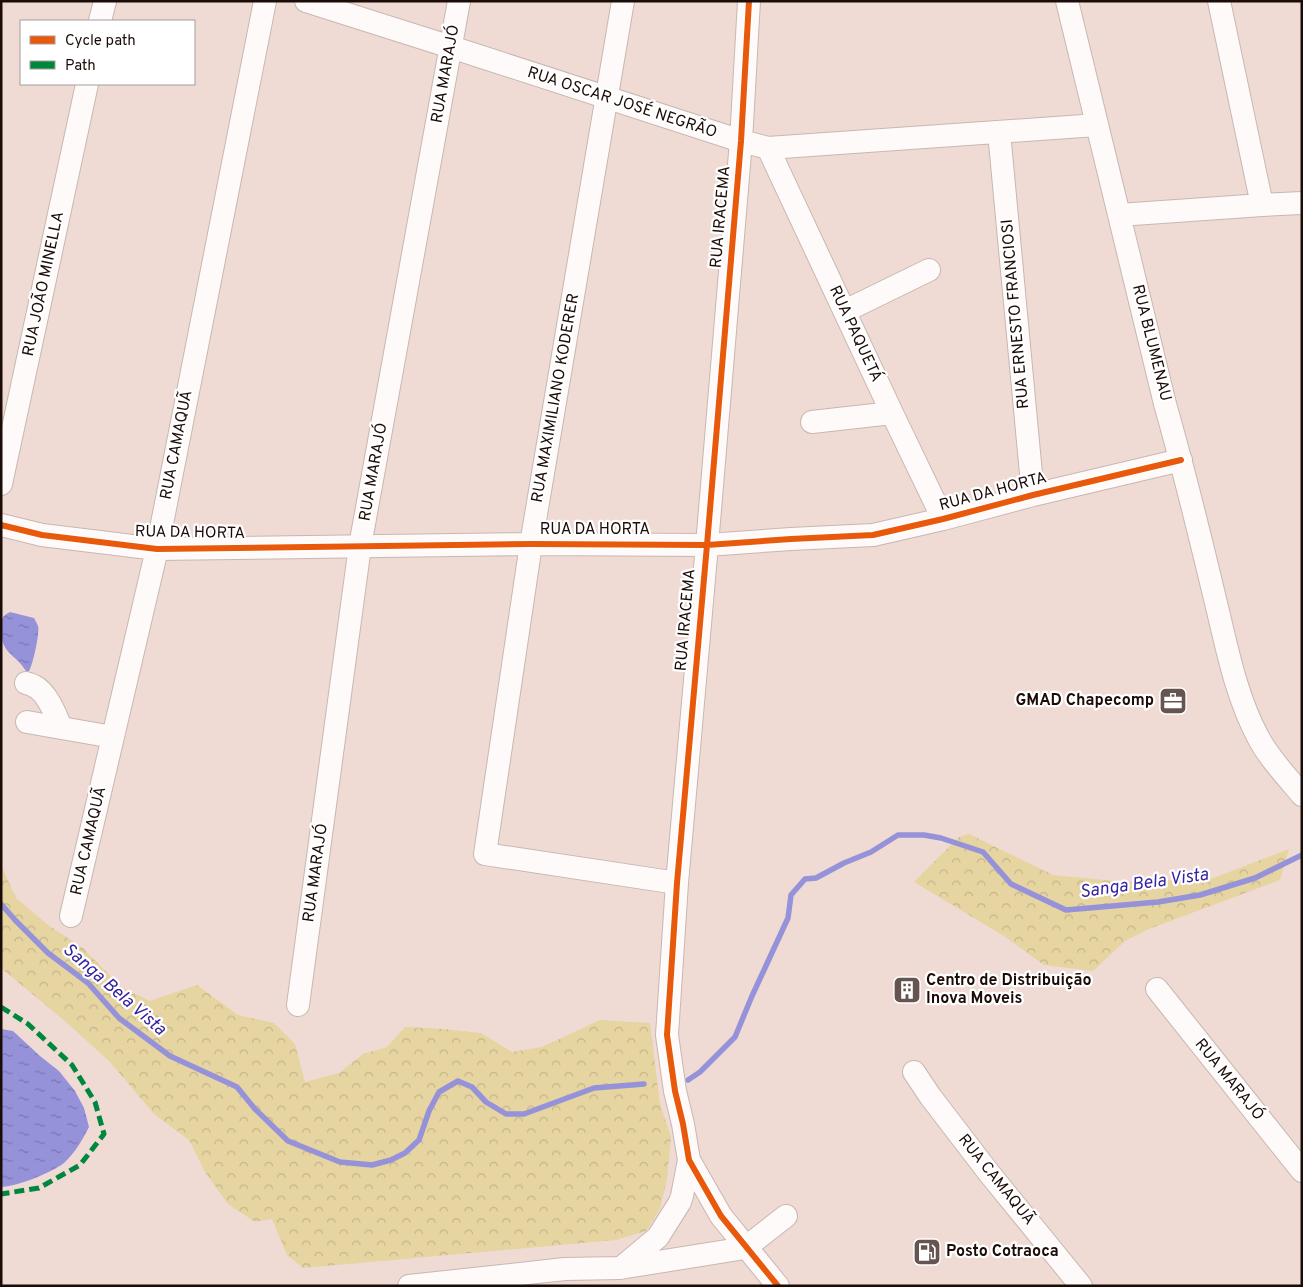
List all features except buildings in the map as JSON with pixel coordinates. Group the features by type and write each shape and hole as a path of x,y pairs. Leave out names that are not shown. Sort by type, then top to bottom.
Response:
{"street":[{"path":"100,20 105,1"},
{"name":"RUA CAMAQUÃ","path":"71,916 156,550 265,1"},
{"name":"RUA OSCAR JOSÉ NEGRÃO","path":"306,1 451,46 741,141 768,148 1096,125"},
{"name":"RUA MARAJÓ","path":"298,1005 360,546 459,1"},
{"name":"RUA MAXIMILIANO KODERER","path":"623,1 531,544 485,854 677,884"},
{"name":"RUA IRACEMA","path":"689,1160 675,1091 667,1035 677,884 741,141 749,1"},
{"name":"RUA BLUMENAU","path":"1067,1 1165,404 1181,460 1237,685 1258,739 1302,795"},
{"path":"1219,1 1262,205"},
{"name":"RUA JOÃO MINELLA","path":"1,484 87,85"},
{"name":"RUA ERNESTO FRANCIOSI","path":"999,132 1033,495"},
{"name":"RUA PAQUETÁ","path":"768,148 944,520"},
{"path":"1119,215 1302,203"},
{"path":"845,310 929,270"},
{"path":"812,422 892,413"},
{"name":"RUA DA HORTA","path":"1,525 42,535 156,550 531,544 707,544 873,535 944,520 1033,495 1181,460"},
{"path":"26,683 35,686 46,698 61,728"},
{"path":"27,722 113,737"},
{"name":"RUA MARAJÓ","path":"1157,989 1302,1171"},
{"name":"RUA CAMAQUÃ","path":"914,1072 983,1165 1081,1286"},
{"path":"689,1160 721,1216 778,1286"},
{"path":"617,1277 658,1237 680,1202 689,1160"},
{"path":"410,1286 565,1269 617,1277 746,1248 786,1216"}],"green space":[{"path":"969,834 1053,875 1125,882 1211,879 1289,849 1280,880 1149,929 1125,941 1093,971 1044,965 1004,936 914,882 959,837"},
{"path":"1,865 16,898 48,925 83,948 121,987 150,1001 197,985 238,1015 274,1023 295,1044 305,1082 339,1073 363,1054 387,1047 405,1027 481,1033 512,1052 542,1047 600,1020 650,1023 660,1104 671,1137 667,1179 660,1209 646,1231 616,1240 303,1268 287,1255 272,1219 255,1222 228,1204 205,1172 189,1140 154,1114 110,1062 66,1022 1,968"}],"water":[{"path":"10,612 34,618 38,626 36,649 29,671 26,671 3,643 2,620"},
{"path":"1,1029 13,1031 59,1071 75,1091 84,1108 89,1127 75,1150 59,1167 25,1182 1,1187"}],"waterway":[{"name":"Sanga Bela Vista","path":"688,1080 700,1072 735,1037 788,918 791,895 805,879 816,878 844,863 871,852 898,835 924,835 941,838 983,852 1011,884 1066,910 1158,902 1200,895 1255,878 1302,855"},
{"name":"Sanga Bela Vista","path":"1,904 48,953 88,983 119,1018 170,1056 237,1087 255,1109 288,1141 340,1162 372,1165 391,1160 405,1153 419,1140 429,1111 439,1092 458,1081 472,1087 486,1102 506,1114 524,1114 594,1088 644,1084"}],"marked path":[{"path":"1,1007 28,1024 72,1065 95,1102 104,1134 80,1165 39,1188 1,1194"}],"cycle path":[{"path":"749,1 741,141 677,883 667,1035 675,1091 689,1160 721,1216 778,1286"},
{"path":"1,525 42,535 157,549 531,544 707,545 873,535 1181,460"}],"place":[{"name":"GMAD Chapecomp","path":"1173,701"},
{"name":"Centro de Distribuição Inova Moveis","path":"907,990"},
{"name":"Posto Cotraoca","path":"927,1252"}]}
